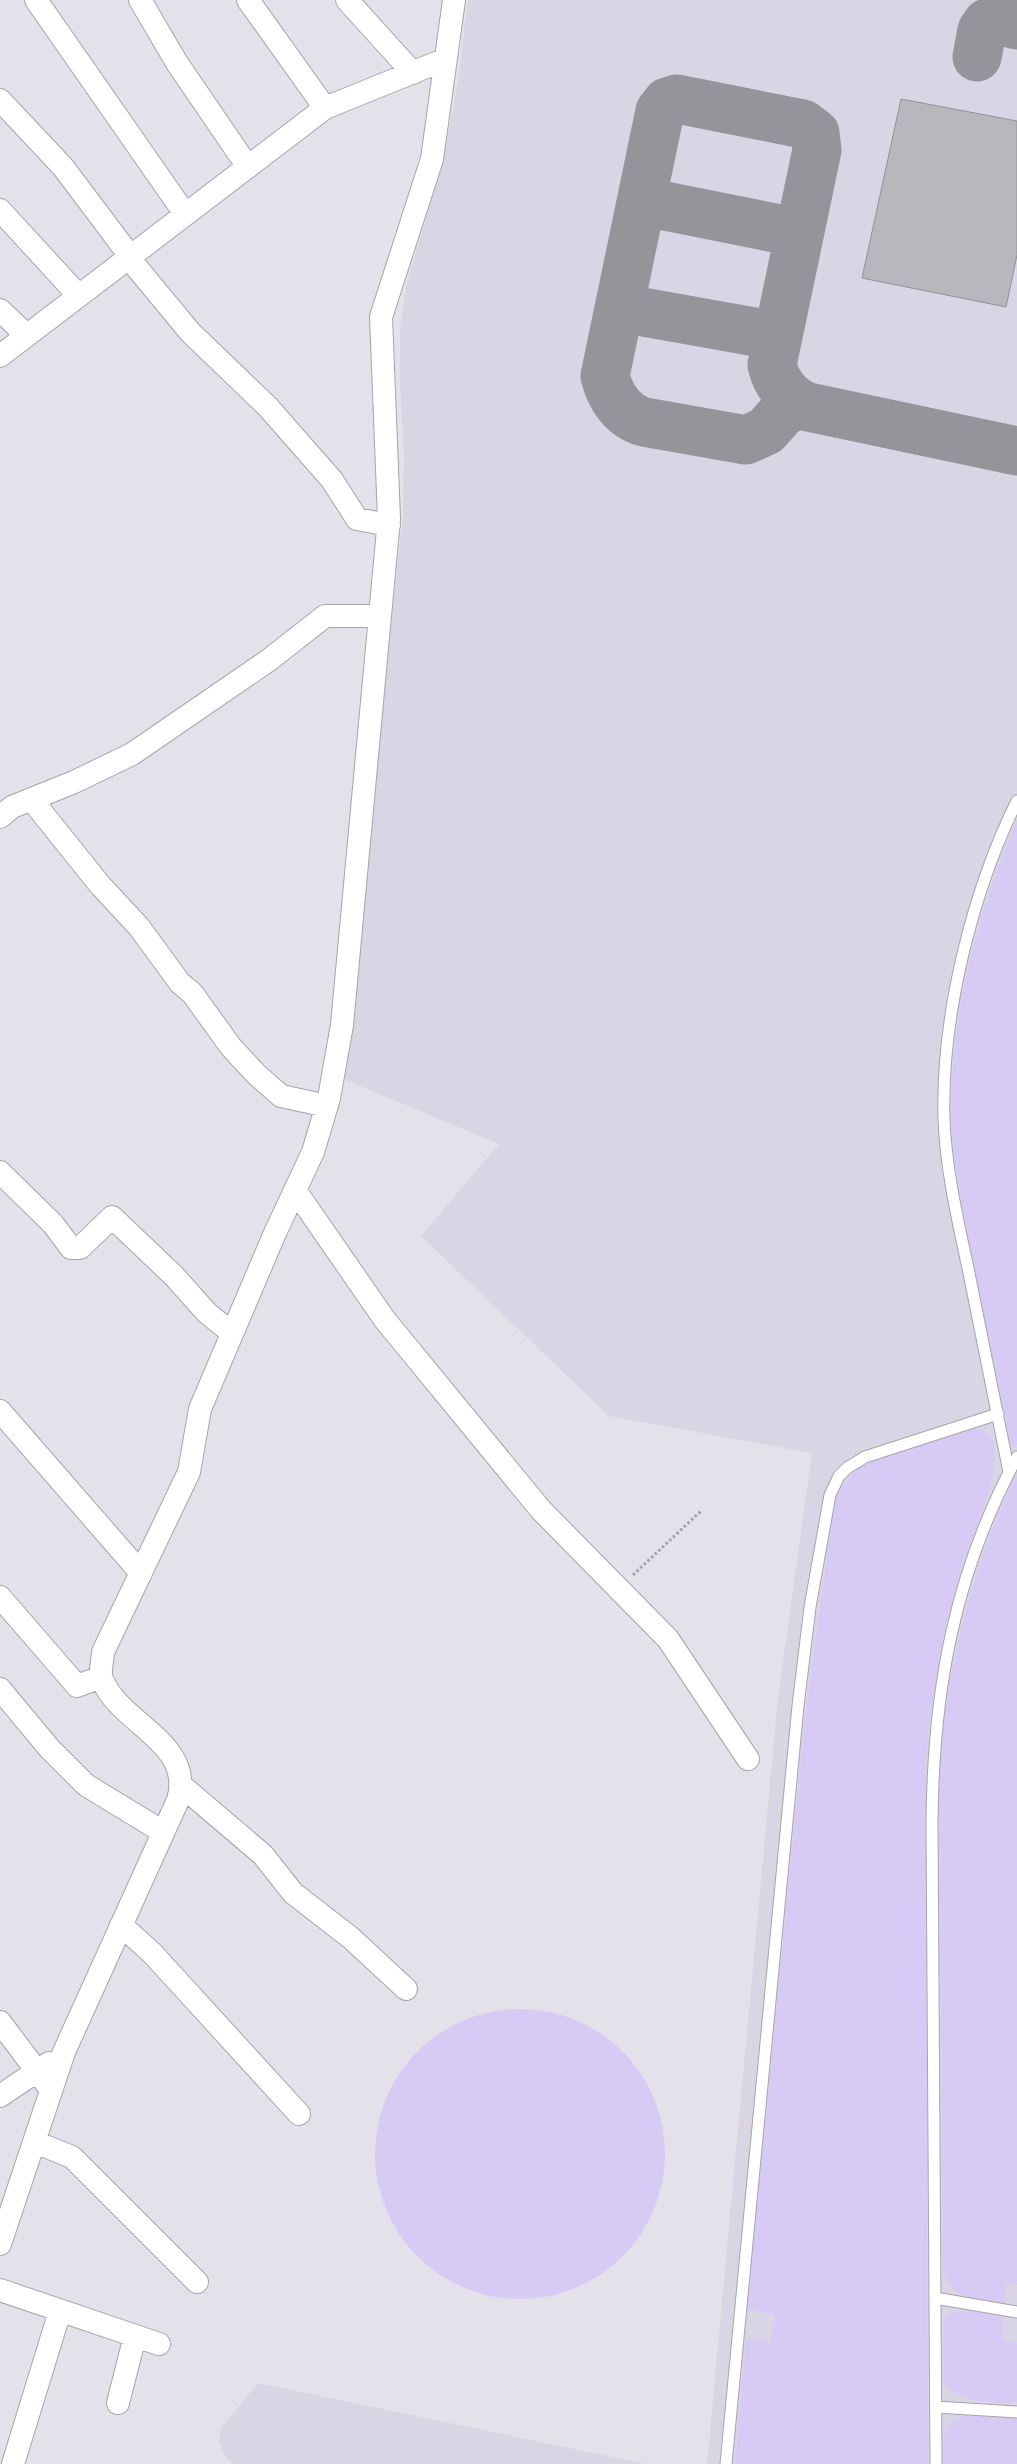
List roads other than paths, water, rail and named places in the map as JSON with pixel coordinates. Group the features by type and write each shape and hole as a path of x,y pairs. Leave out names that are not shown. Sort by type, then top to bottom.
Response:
{"street":[{"path":"36,0 185,214"},
{"path":"140,0 177,63 248,167"},
{"path":"248,0 325,108"},
{"path":"347,0 413,73"},
{"path":"406,1989 351,1938 294,1892 263,1855 182,1786 172,1754 113,1697 101,1677 103,1652 189,1472 200,1409 313,1152 327,1106 342,1026 389,525 381,317 432,159 454,0"},
{"path":"0,356 325,108 446,60"},
{"path":"0,100 64,167 129,256 190,332 268,407 320,465 357,519 389,525"},
{"path":"0,210 78,295"},
{"path":"0,310 26,335"},
{"path":"0,817 12,807 132,754 269,660 326,616 380,616"},
{"path":"31,799 100,885 139,927 180,982 192,993 231,1046 256,1074 281,1096 327,1106"},
{"path":"0,1172 33,1207 53,1224 71,1248 80,1248 112,1217 174,1276 207,1313 232,1333"},
{"path":"295,1190 385,1320 541,1510 668,1639 748,1759"},
{"path":"0,1411 141,1573"},
{"path":"0,1596 77,1686 101,1677"},
{"path":"0,1689 49,1748 86,1785 163,1832"},
{"path":"0,2244 5,2211 34,2142 64,2052 182,1786"},
{"path":"121,1925 152,1953 299,2114"},
{"path":"0,2022 51,2090"},
{"path":"0,2096 64,2052"},
{"path":"34,2142 72,2158 197,2282"},
{"path":"0,2290 159,2344"},
{"path":"13,2464 60,2311"},
{"path":"118,2403 135,2336"}],"lane":[{"path":"1009,1472 963,1244 949,1162 944,1118 953,1010 969,932 983,883 1017,801"},
{"path":"726,2464 798,1706 810,1607 830,1495 839,1476 846,1468 865,1457 998,1414"},
{"path":"936,2464 933,1750 942,1675 957,1608 983,1529 1017,1457"},
{"path":"935,2298 1017,2312"},
{"path":"936,2407 1017,2412"}]}
